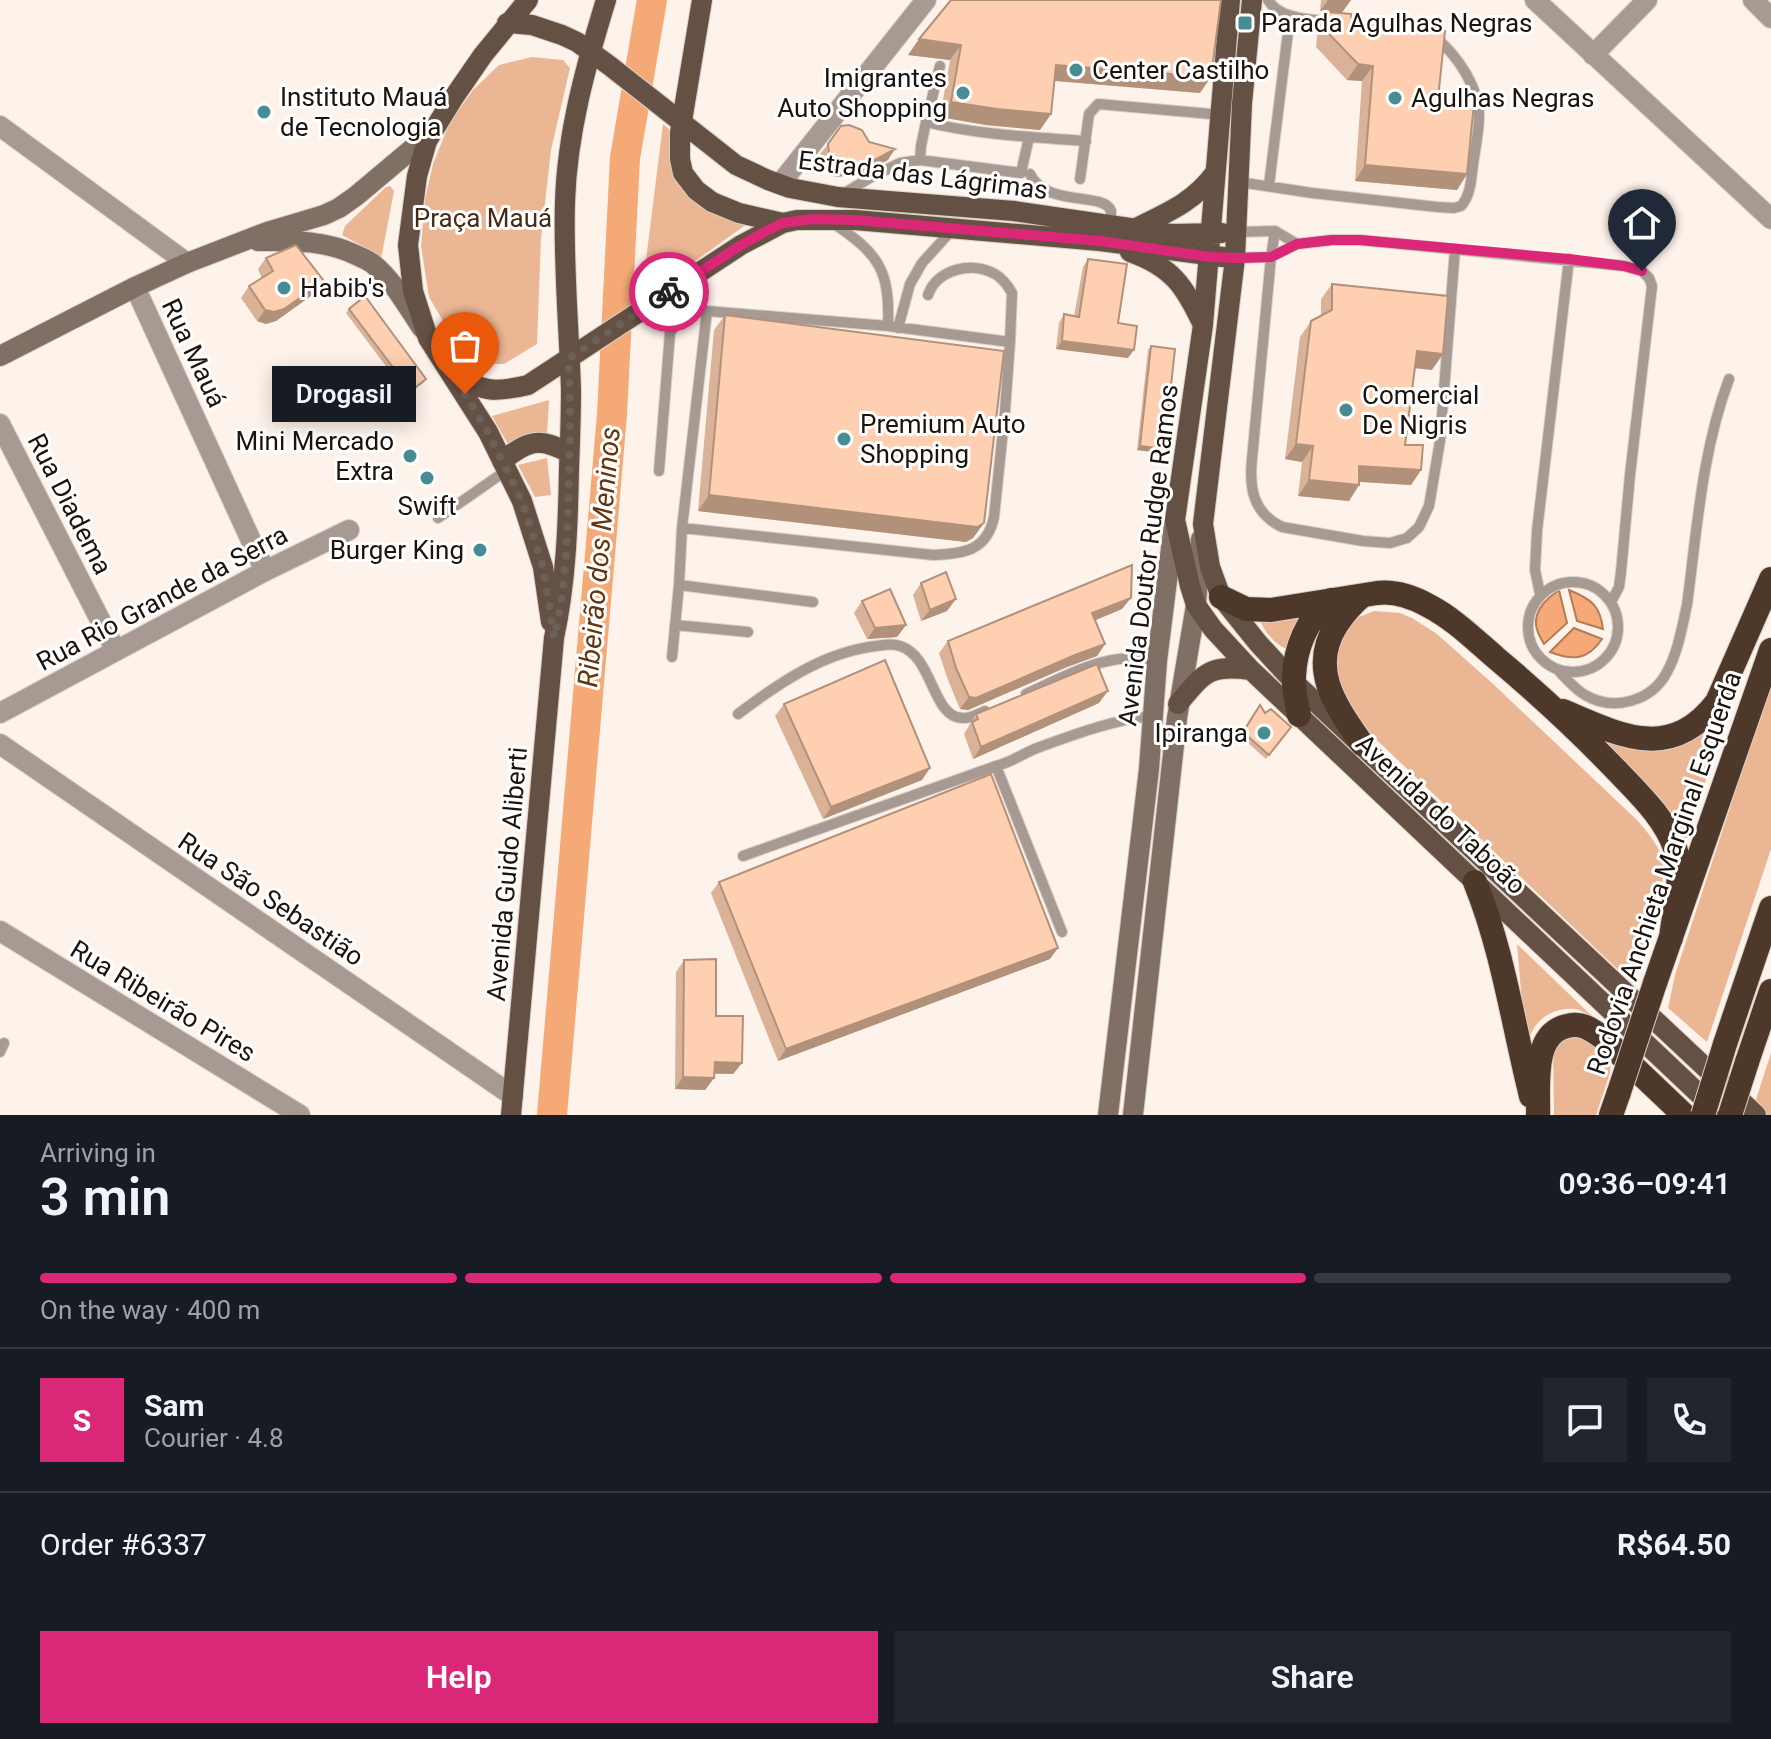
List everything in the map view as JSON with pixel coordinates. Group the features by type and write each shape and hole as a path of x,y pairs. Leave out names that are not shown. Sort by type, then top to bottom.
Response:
{"highway":[{"path":"1552,706 1609,729 1644,738 1667,738 1689,729 1717,702 1771,579"},
{"path":"1221,597 1240,607 1260,611 1383,593 1398,594 1431,607 1466,633 1552,706 1640,794 1663,824 1676,849 1678,868 1671,938"},
{"path":"1362,596 1334,629 1324,657 1331,693 1362,744"},
{"path":"1299,715 1293,681 1296,661 1305,631 1314,616 1331,600"},
{"name":"Rodovia Anchieta Marginal Esquerda","path":"1615,1103 1771,650"},
{"path":"1475,882 1500,955 1518,1044 1537,1115"},
{"path":"1703,1115 1771,908"},
{"path":"1730,1115 1771,991"},
{"path":"1537,1115 1542,1050 1558,1029 1577,1025 1589,1028 1602,1037 1684,1115"}],"main road":[{"name":"Avenida Guido Aliberti","path":"528,0 507,23 427,141 414,190 408,245 413,291 428,338 488,432 522,501 543,567 554,638"},
{"name":"Avenida Guido Aliberti","path":"512,1105 554,638 568,536 571,391 564,248 565,199 573,133 590,52 606,0"},
{"path":"702,0 675,116 680,163 696,190 712,202 729,210 783,223"},
{"name":"Avenida Doutor Rudge Ramos","path":"1175,520 1203,325 1230,0"},
{"name":"Avenida Doutor Rudge Ramos","path":"1203,524 1238,232 1242,103 1251,9"},
{"name":"Estrada das Lágrimas","path":"507,23 547,29 577,42 736,165 800,191 838,197 1014,211 1210,257 1235,258"},
{"path":"1134,229 1189,201 1215,173"},
{"name":"Estrada das Lágrimas","path":"453,374 474,386 491,390 528,385 741,245 783,223 828,219 953,229 1106,233 1134,229 1171,234 1238,232"},
{"path":"1106,233 1178,280 1188,293 1203,325"},
{"path":"505,466 527,445 542,442 569,453"},
{"name":"Avenida do Taboão","path":"1175,520 1196,605 1220,637 1251,670 1722,1115"},
{"name":"Avenida do Taboão","path":"1203,524 1210,567 1221,597 1293,681 1756,1115"},
{"path":"1178,711 1194,685 1210,671 1221,668 1251,670"}],"street":[{"path":"780,184 926,0"},
{"path":"1535,0 1771,219"},
{"path":"1593,55 1647,0"},
{"path":"1753,0 1771,18"},
{"path":"0,126 187,263"},
{"path":"0,356 187,263 339,208 412,149 427,141"},
{"path":"246,242 323,243 372,262 394,287 428,338"},
{"name":"Rua Mauá","path":"135,287 265,571"},
{"name":"Rua Diadema","path":"0,424 116,651"},
{"name":"Avenida Doutor Rudge Ramos","path":"1108,1115 1175,520"},
{"name":"Avenida Doutor Rudge Ramos","path":"1133,1115 1178,711 1196,605 1203,524"},
{"name":"Rua Rio Grande da Serra","path":"0,713 265,571 349,530"},
{"path":"1154,716 1178,711"},
{"name":"Rua São Sebastião","path":"0,744 512,1105"},
{"name":"Rua Ribeirão Pires","path":"0,931 300,1115"}],"lane":[{"path":"1251,9 1270,4 1290,16 1351,23"},
{"path":"1269,185 1290,16"},
{"path":"1239,182 1437,207 1461,206 1468,195 1471,180 1479,117 1478,99 1456,60 1437,37 1429,34"},
{"path":"920,160 940,66"},
{"path":"1080,179 1089,114 1098,104 1211,114"},
{"path":"926,122 1029,137 1086,141"},
{"path":"838,197 900,163 920,160 1021,173 1029,137"},
{"path":"1030,174 1045,191 1107,206 1111,210 1106,233"},
{"path":"828,219 853,236 883,271 893,327"},
{"path":"893,327 922,263 953,229"},
{"path":"1275,231 1250,480 1254,496 1271,522 1282,527 1363,541 1390,543 1407,538 1419,527 1429,506 1440,441 1455,249"},
{"path":"1238,232 1275,231 1297,244"},
{"path":"1235,258 1271,257 1297,244 1360,240 1569,259 1642,271 1652,286 1621,572 1619,587 1611,602"},
{"path":"1540,594 1535,570 1537,531 1569,259"},
{"path":"682,528 933,555 971,549 984,540 991,530 994,517 1005,411 1012,293 1000,277 978,268 947,273 931,287 928,295"},
{"path":"672,657 682,528 707,311"},
{"path":"659,471 670,333 683,316 707,311 893,327 1010,342"},
{"path":"1558,670 1588,670 1605,659 1618,632 1611,602 1597,588 1578,581 1557,584 1540,594 1530,611 1527,621 1530,642 1540,659 1558,670 1586,696 1607,703 1639,699 1656,688 1667,673 1687,605 1710,441 1729,379"},
{"path":"438,518 505,466"},
{"path":"679,585 813,602"},
{"path":"675,625 748,632"},
{"path":"738,714 770,690 812,666 862,648 890,644 902,646 914,654 950,715 959,719 969,718 996,707"},
{"path":"1021,696 1106,661 1131,658 1157,661"},
{"path":"743,856 1005,764 1033,749 1137,717 1154,716"},
{"path":"996,766 1062,932"}],"green space":[{"name":"Praça Mauá","path":"532,57 563,60 570,68 551,150 541,238 537,344 504,364 479,364 460,350 429,297 421,246 425,199 433,164 450,122 473,90 499,65"},
{"path":"663,124 670,130 674,166 747,224 641,300"},
{"path":"390,186 394,191 381,259 342,235 345,226"},
{"path":"549,400 547,435 509,446 492,416"},
{"path":"547,458 551,495 535,497 518,465"},
{"path":"1306,611 1288,649 1272,638 1261,622 1263,619"},
{"path":"1374,611 1400,613 1437,634 1638,821 1652,838 1662,857 1662,884 1632,983 1361,725 1340,692 1335,648 1354,619"},
{"path":"1741,672 1682,853 1597,738 1652,748"},
{"path":"1771,683 1771,849 1707,1042 1668,1008 1675,975"},
{"path":"1517,944 1619,1042 1584,1012 1567,1009 1553,1012 1541,1020 1529,1037 1526,1051"},
{"path":"1579,1035 1611,1063 1610,1073 1596,1115 1554,1115 1553,1046 1566,1036"},
{"path":"1771,1053 1771,1115 1751,1115"}],"shaded area":[{"path":"1559,590 1567,623 1544,644 1536,618 1540,608"},
{"path":"1569,590 1593,604 1600,614 1603,629 1577,621"},
{"path":"1574,628 1602,639 1591,651 1579,657 1550,652"}],"building":[{"name":"Center Castilho","path":"951,0 1221,0 1211,77 1056,65 1051,114 951,102 961,45 919,39"},
{"name":"Agulhas Negras","path":"1329,12 1351,14 1352,23 1445,31 1438,99 1474,103 1467,174 1365,165 1373,66 1358,64 1327,32"},
{"path":"849,125 862,130 869,142 895,149 862,167 858,164 844,167 837,164 829,154 828,144 841,126"},
{"name":"Habib's","path":"296,245 324,281 284,309 274,312 265,310 249,286 273,271 266,258"},
{"path":"1088,259 1127,264 1118,323 1137,326 1134,350 1062,341 1064,314 1079,317"},
{"name":"Comercial De Nigris","path":"1332,284 1448,296 1443,354 1417,351 1405,445 1423,445 1421,470 1359,466 1359,485 1309,480 1313,446 1296,444 1311,321 1332,310"},
{"path":"365,296 426,379 411,391 404,382 387,394 376,378 392,366 349,309"},
{"name":"Premium Auto Shopping","path":"725,315 1004,351 984,523 977,527 709,495"},
{"path":"1151,346 1175,349 1164,449 1140,446"},
{"path":"1132,565 1131,598 1092,613 1105,644 976,698 969,697 948,641"},
{"path":"946,572 956,599 930,610 921,583"},
{"path":"890,589 906,625 875,628 862,601"},
{"path":"885,660 930,768 831,807 784,704"},
{"path":"1097,664 1108,691 981,747 972,722 978,719 976,714"},
{"name":"Ipiranga","path":"1260,705 1265,713 1271,709 1291,727 1269,755 1243,732"},
{"path":"991,774 1058,948 786,1049 719,882"},
{"path":"716,959 716,1016 743,1016 742,1063 715,1062 714,1078 683,1077 684,960"}],"waterway":[{"name":"Ribeirão dos Meninos","path":"552,1115 612,414 625,158 652,0"}],"way so far":[{"path":"465,394 488,432 522,501 543,567 554,638 568,536 571,391 568,359 669,292"}],"place":[{"name":"Parada Agulhas Negras","path":"1245,23"},
{"name":"Center Castilho","path":"1076,70"},
{"name":"Imigrantes Auto Shopping","path":"963,93"},
{"name":"Agulhas Negras","path":"1395,98"},
{"name":"Instituto Mauá de Tecnologia","path":"264,112"},
{"name":"Habib's","path":"284,288"},
{"name":"Drogasil","path":"465,394"},
{"name":"Comercial De Nigris","path":"1346,410"},
{"name":"Premium Auto Shopping","path":"844,439"},
{"name":"Mini Mercado Extra","path":"410,456"},
{"name":"Swift","path":"427,478"},
{"name":"Burger King","path":"480,550"},
{"name":"Ipiranga","path":"1264,733"}],"route":[{"path":"669,292 768,230 783,223 813,219 1100,241 1235,258 1271,257 1297,244 1360,240 1569,259 1642,271"}]}
